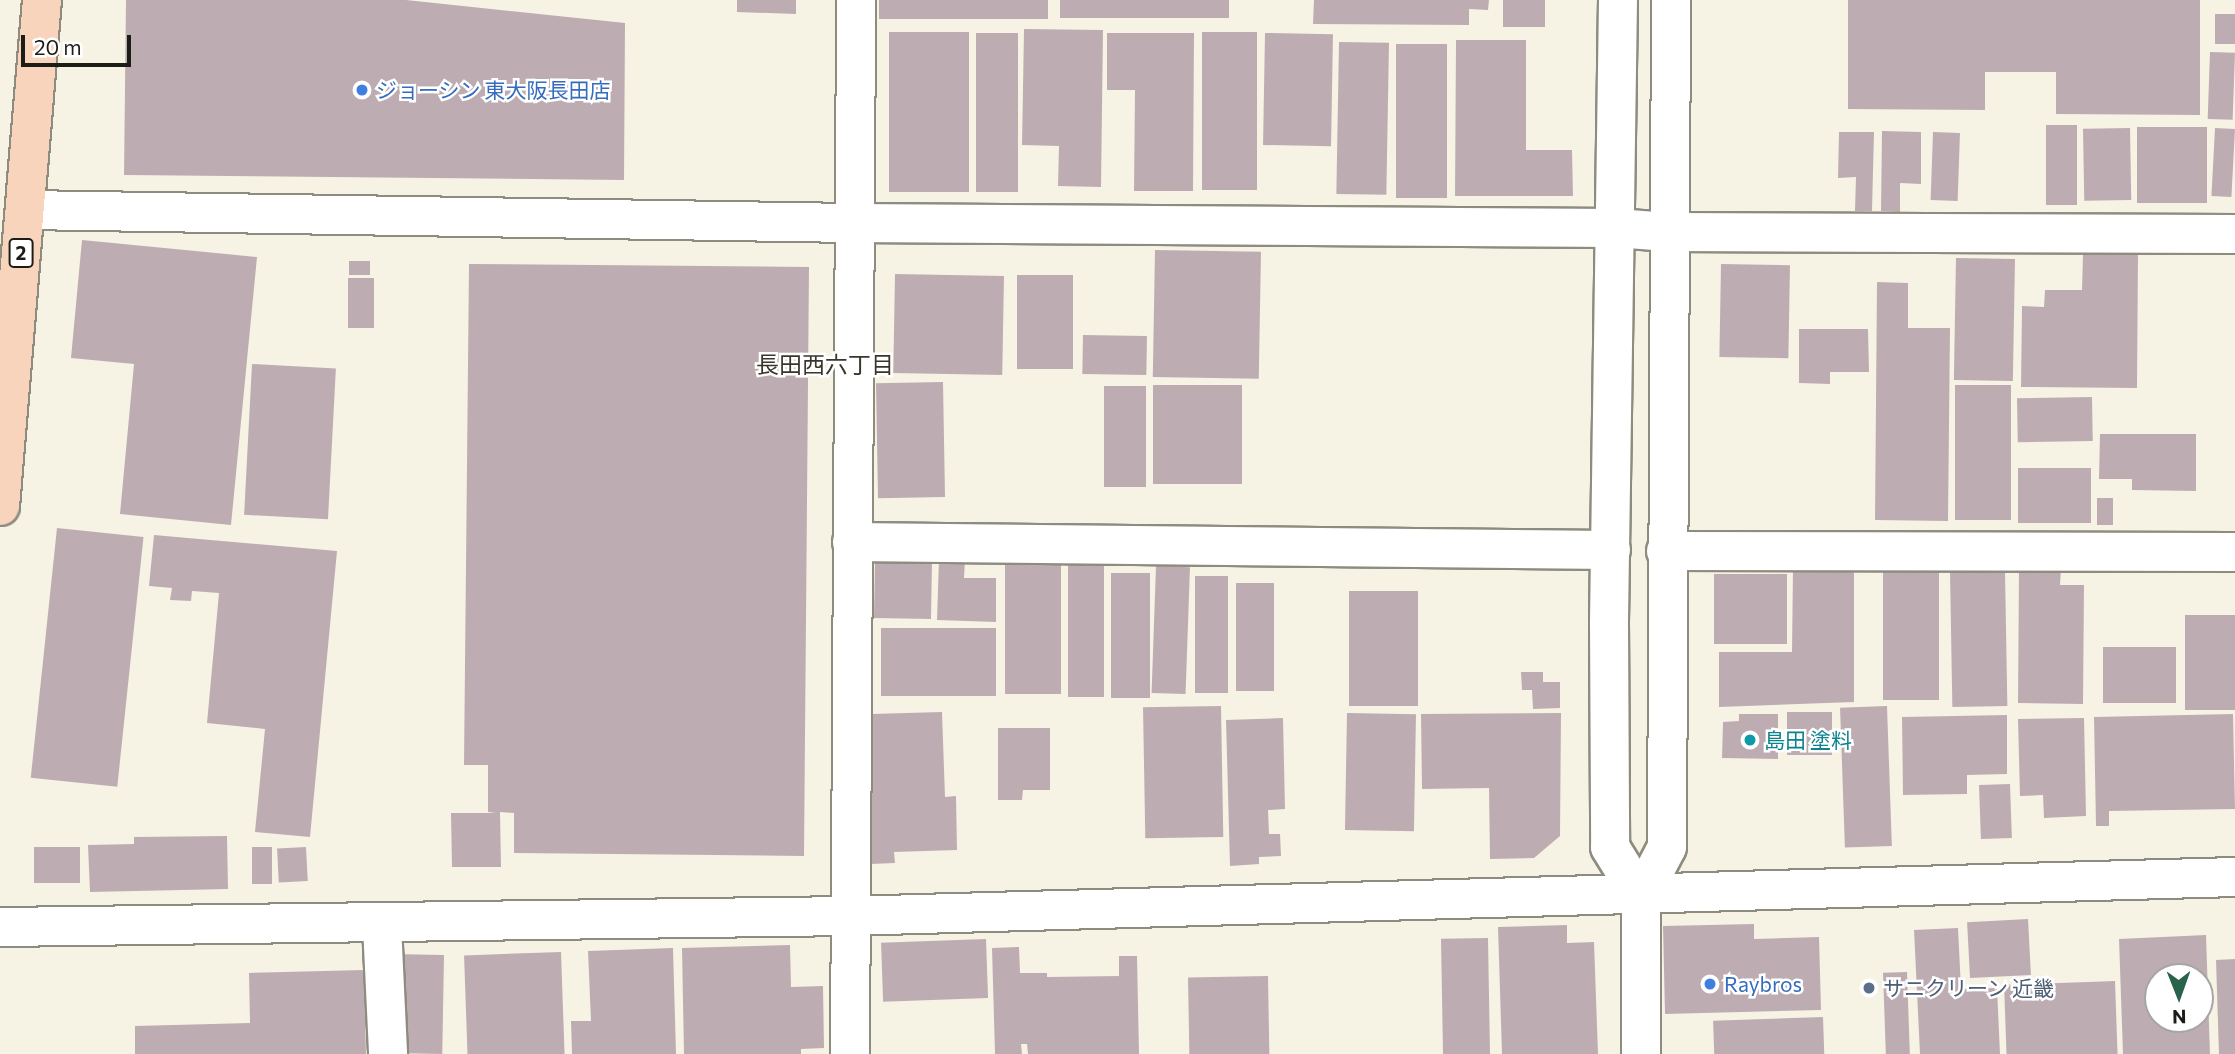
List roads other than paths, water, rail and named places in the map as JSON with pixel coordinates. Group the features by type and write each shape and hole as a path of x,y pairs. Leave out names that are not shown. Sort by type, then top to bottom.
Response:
{"main road":[{"name":"2","path":"0,506 42,0"}],"street":[{"path":"850,1054 848,916 856,0"},
{"path":"1618,0 1610,847 1641,897"},
{"path":"1641,1054 1641,897 1667,848 1666,551 1671,0"},
{"path":"25,210 853,223 1616,228 1668,232 2235,234"},
{"path":"852,542 1611,551"},
{"path":"1666,551 2235,552"},
{"path":"0,927 382,925 848,916 1641,897 2235,877"},
{"path":"382,925 388,1054"}],"place":[{"name":"ジョーシン 東大阪長田店","path":"362,90"},
{"name":"島田 塗料","path":"1750,740"},
{"name":"Raybros","path":"1710,984"},
{"name":"サニクリーン 近畿","path":"1869,988"}],"district":[{"name":"長田西六丁目","path":"825,364"}]}
